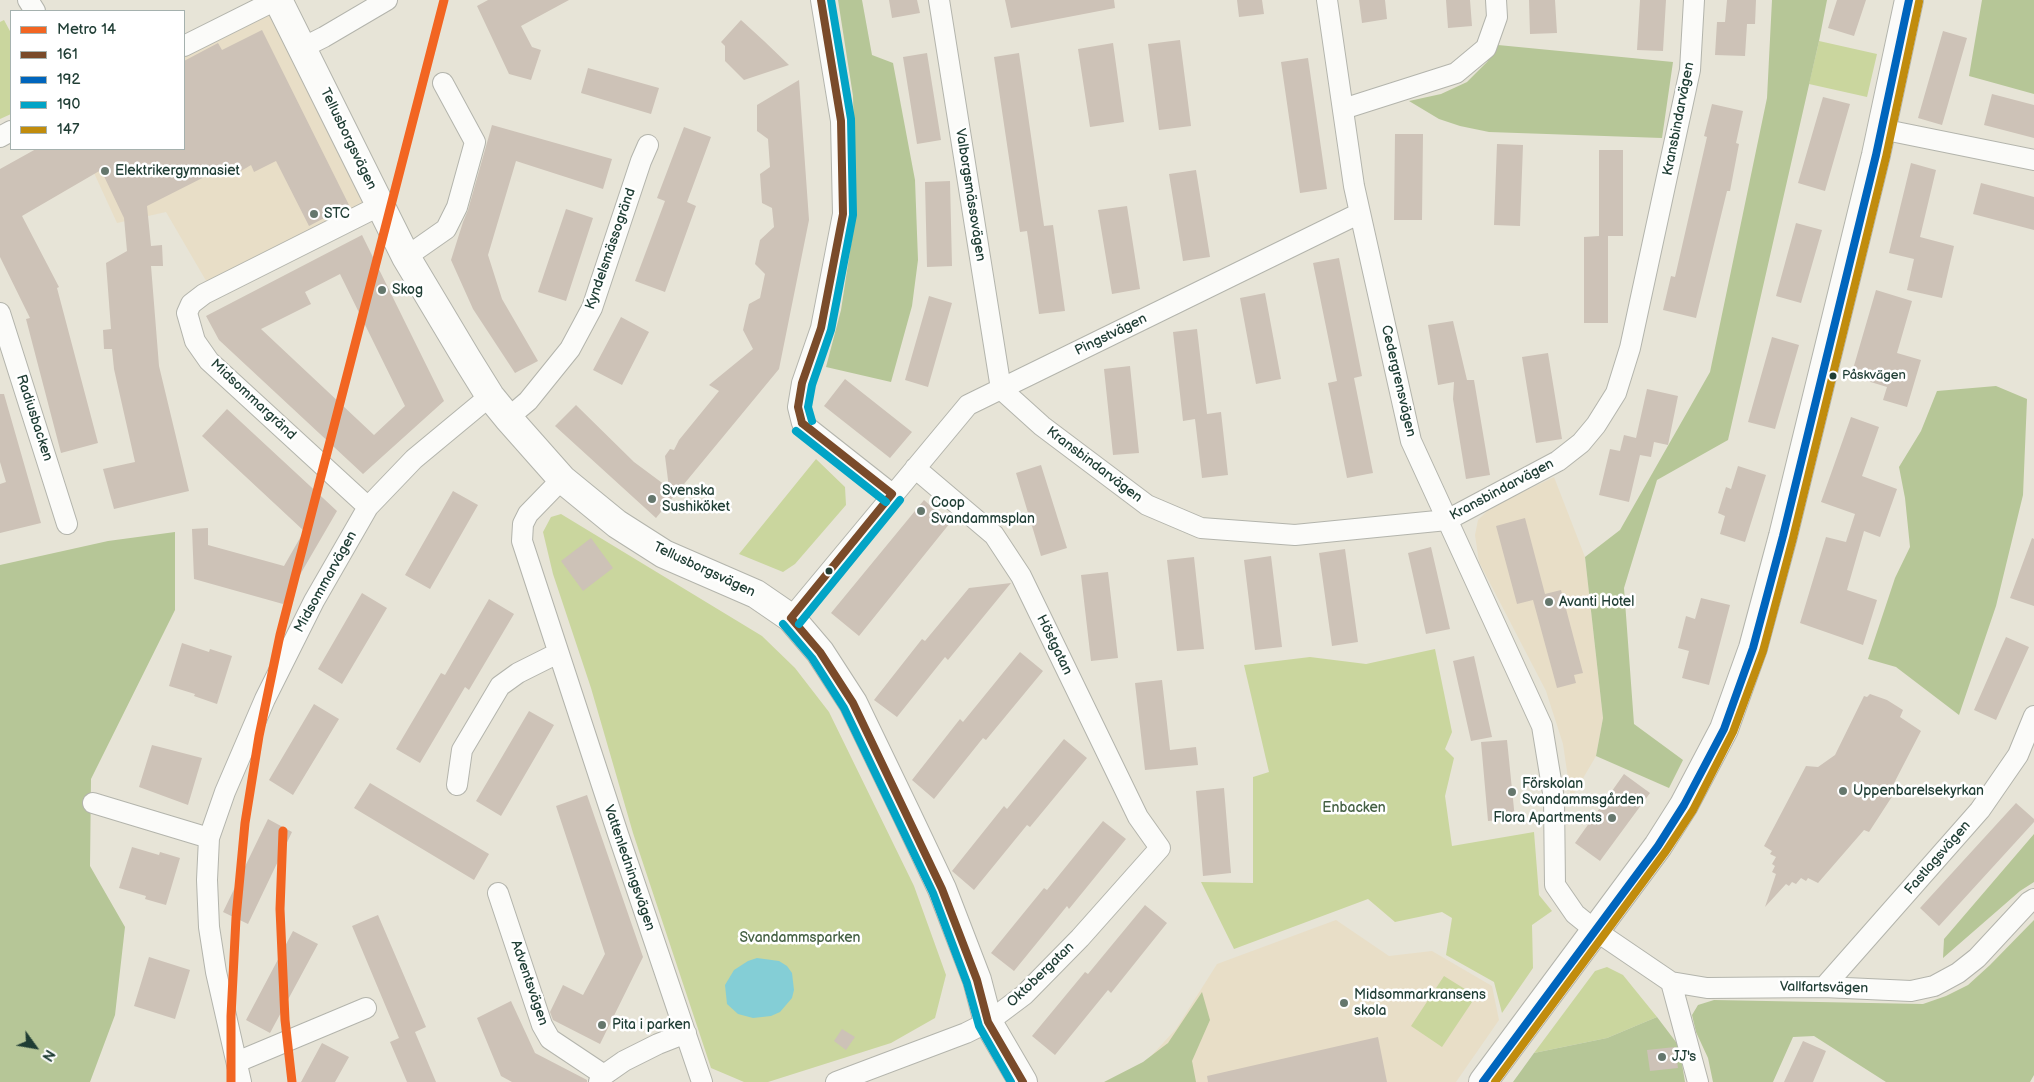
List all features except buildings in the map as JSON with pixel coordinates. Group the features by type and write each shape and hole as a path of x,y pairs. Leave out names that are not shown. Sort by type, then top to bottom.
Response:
{"street":[{"path":"185,46 277,0"},
{"name":"Tellusborgsvägen","path":"277,0 406,257 490,396 508,418 562,479 617,524 664,554 756,594 791,618 820,652 853,703 942,889 977,980 988,1022 1023,1082"},
{"path":"302,48 324,38 387,0"},
{"path":"821,0 841,121 842,214 821,328 802,383 798,407 802,423 892,494"},
{"name":"Valborgsmässovägen","path":"939,0 1001,389"},
{"name":"Cedergrensvägen","path":"1327,0 1354,186 1411,441 1542,726 1554,799 1555,885 1575,914 1596,931"},
{"path":"1343,109 1456,73 1486,48 1497,18 1496,0"},
{"name":"Kransbindarvägen","path":"1001,389 1042,426 1147,505 1201,528 1295,535 1400,523 1447,520 1558,461 1581,443 1596,425 1616,393 1630,348 1689,78 1694,0"},
{"path":"1483,1082 1648,860 1684,805 1724,729 1740,689 1783,536 1881,129 1909,0"},
{"path":"406,257 446,229 457,206 475,142 443,83"},
{"path":"1881,129 2034,160"},
{"name":"Kyndelsmässogränd","path":"508,418 528,401 570,349 592,308 648,145"},
{"name":"Midsommargränd","path":"368,507 209,361 195,341 187,313 191,304 204,294 380,205"},
{"name":"Pingstvägen","path":"791,618 892,494 968,405 1360,214"},
{"name":"Radiusbacken","path":"0,313 67,524"},
{"name":"Midsommarvägen","path":"241,1082 216,972 209,926 209,838 225,792 265,699 318,594 368,507 414,460 490,396"},
{"name":"Höstgatan","path":"915,468 994,535 1021,576 1138,817 1160,848"},
{"name":"Vattenledningsvägen","path":"562,479 528,514 523,524 522,541 702,1082"},
{"path":"457,785 462,750 500,686 518,673 558,653"},
{"name":"Fastlagsvägen","path":"1824,987 1980,810 2018,755 2034,716"},
{"path":"93,802 209,838"},
{"name":"Oktobergatan","path":"836,1082 868,1071 988,1022 1024,995 1080,938 1160,848"},
{"name":"Adventsvägen","path":"498,893 542,1025 550,1039 601,1079"},
{"name":"Vallfartsvägen","path":"1596,931 1671,982 1707,988 1824,987 1911,991 1934,986 1958,973 1977,958 2029,902 2034,899"},
{"path":"1671,982 1698,1082"},
{"path":"237,1062 366,1008"},
{"path":"601,1079 624,1061 686,1033"}],"shaded area":[{"path":"268,6 368,213 212,291 166,212 117,223 83,150 185,150 185,46"},
{"path":"1554,477 1585,557 1603,718 1596,756 1571,799 1563,744 1546,691 1479,562 1475,535 1478,520 1487,511"},
{"name":"Midsommarkransens skola","path":"1336,920 1389,956 1432,951 1492,986 1499,1020 1456,1082 1127,1082 1176,1029 1217,964"}],"green space":[{"path":"838,0 862,0 872,55 893,63 915,180 918,260 912,306 891,382 826,367 841,310 856,212 853,96"},
{"path":"1772,0 1827,0 1728,440 1657,480 1624,588 1634,724 1683,760 1669,788 1596,756 1603,718 1585,557 1620,530 1710,372 1767,98"},
{"path":"1982,0 2034,0 2034,94 1969,76"},
{"path":"4,20 10,31 10,114 0,119 0,22"},
{"path":"1819,41 1877,54 1867,97 1809,84"},
{"path":"1498,45 1673,62 1662,138 1489,132 1439,119 1409,101 1441,94 1467,82 1487,62"},
{"path":"1996,386 2027,399 2023,495 1996,606 1959,715 1896,667 1868,659 1895,578 1910,547 1905,498 1899,467 1921,431 1937,391"},
{"path":"816,459 845,487 846,505 795,564 783,572 739,554"},
{"name":"Svandammsparken","path":"561,514 762,636 795,668 829,712 914,886 946,975 935,1018 891,1043 768,1082 744,1082 711,1068 633,833 591,688 553,574 543,532 551,517"},
{"path":"175,532 175,610 91,779 90,866 125,927 115,1015 90,1082 0,1082 0,565 108,541"},
{"name":"Enbacken","path":"1435,649 1452,732 1445,749 1454,758 1445,796 1452,846 1534,832 1539,895 1552,911 1532,925 1533,968 1502,1013 1494,982 1446,955 1452,918 1442,912 1395,922 1368,899 1234,949 1201,882 1253,883 1253,777 1269,772 1244,665 1310,657 1366,664"},
{"path":"2034,834 2034,882 2020,891 1943,958 1944,939"},
{"path":"2034,920 2034,1075 2030,1082 1886,1082 1814,1036 1793,1037 1773,1082 1713,1082 1708,1058 1696,1032 1692,1015 1698,1005 1714,1000 1923,1004 1946,996 1968,985"},
{"path":"1607,967 1623,975 1657,1017 1607,1038 1534,1053 1595,971"},
{"path":"1444,976 1476,996 1442,1047 1411,1026"},
{"path":"1202,992 1210,1020 1192,1061 1196,1082 1104,1082 1143,1062 1168,1043"},
{"path":"1657,1017 1679,1046 1685,1082 1513,1082 1534,1053 1607,1038"}],"water":[{"path":"757,958 779,961 787,966 792,973 794,990 792,998 780,1012 771,1016 753,1018 738,1014 727,1004 725,985 734,970 748,961"}],"metro line":[{"name":"14","path":"231,1082 231,1016 236,918 245,823 259,736 280,635 444,0"},
{"name":"14","path":"283,831 280,909 285,1020 292,1082"}],"transit line":[{"name":"161","path":"802,423 798,407 802,383 821,328 843,214 841,121 821,0"},
{"name":"190","path":"812,421 808,407 812,385 831,330 853,215 851,119 831,0"},
{"name":"192","path":"1483,1082 1658,846 1684,805 1724,729 1753,648 1783,536 1876,155 1909,0"},
{"name":"147","path":"1495,1082 1666,851 1693,810 1733,732 1763,651 1793,538 1886,157 1919,2"},
{"name":"161","path":"802,423 892,494"},
{"name":"190","path":"796,431 886,502"},
{"name":"161","path":"791,618 892,494"},
{"name":"190","path":"799,624 900,500"},
{"name":"161","path":"791,618 820,652 853,703 942,889 977,980 988,1022 1023,1082"},
{"name":"190","path":"783,624 812,658 844,708 933,893 967,983 979,1026 1011,1082"}],"place":[{"name":"Elektrikergymnasiet","path":"105,171"},
{"name":"STC","path":"314,214"},
{"name":"Skog","path":"382,290"},
{"name":"Påskvägen","path":"1833,376"},
{"name":"Svenska Sushiköket","path":"652,499"},
{"name":"Coop Svandammsplan","path":"921,511"},
{"name":"Avanti Hotel","path":"1549,602"},
{"name":"Uppenbarelsekyrkan","path":"1843,791"},
{"name":"Förskolan Svandammsgården","path":"1512,792"},
{"name":"Flora Apartments","path":"1612,818"},
{"name":"Midsommarkransens skola","path":"1344,1003"},
{"name":"Pita i parken","path":"602,1025"},
{"name":"JJ's","path":"1662,1057"}]}
